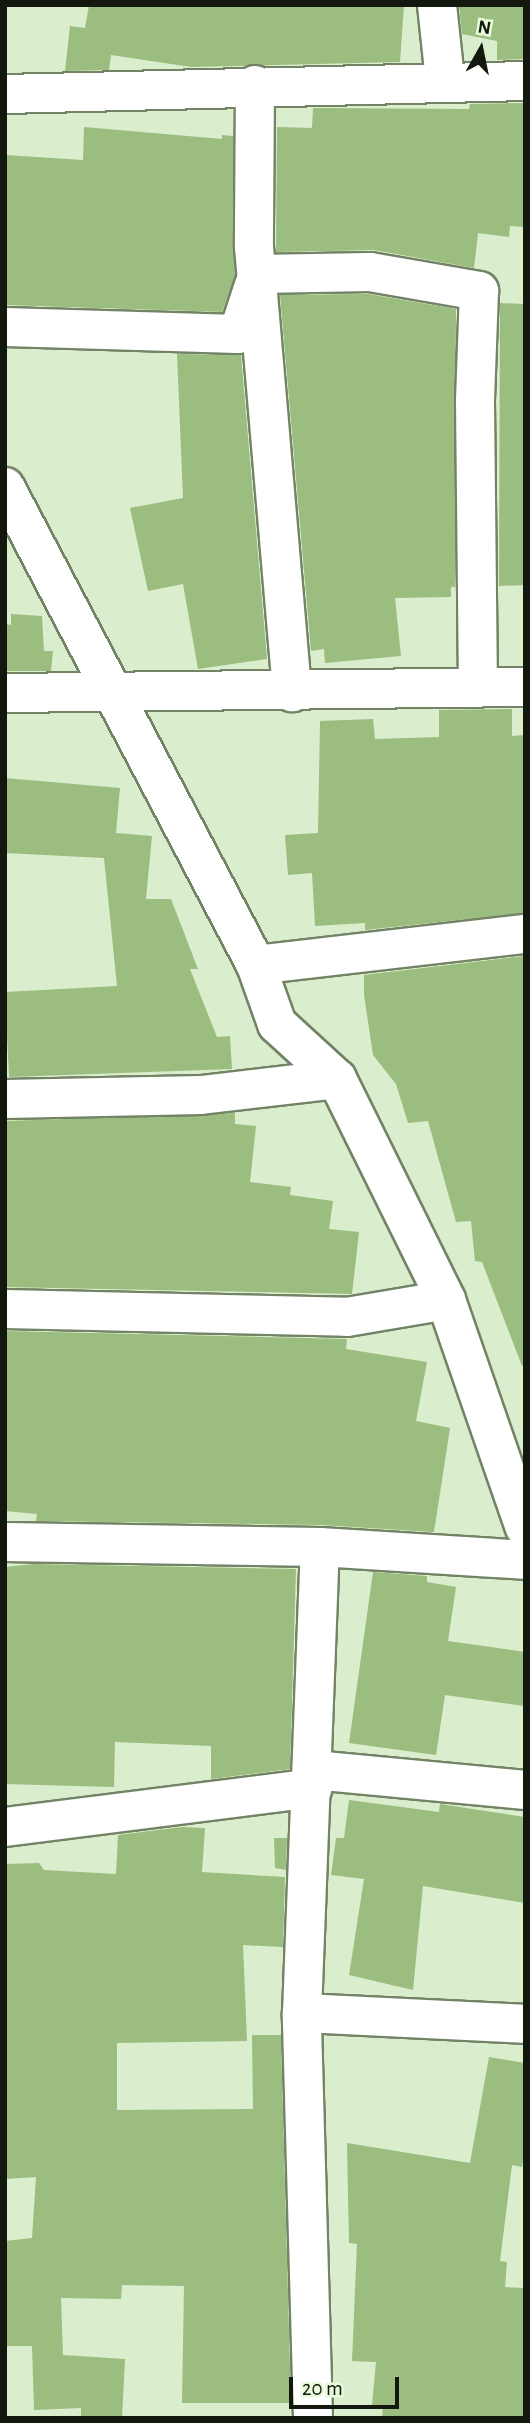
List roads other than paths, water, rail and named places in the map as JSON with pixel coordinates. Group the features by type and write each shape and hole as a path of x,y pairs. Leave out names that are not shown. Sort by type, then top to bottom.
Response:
{"street":[{"path":"437,5 445,80"},
{"path":"5,94 445,80 525,81"},
{"path":"255,85 258,274 292,692"},
{"path":"258,274 370,272 479,292 475,402 478,688"},
{"path":"5,327 196,329 238,334 258,274"},
{"path":"5,487 256,965 277,1024 337,1079 446,1300 525,1528"},
{"path":"5,693 292,692 525,687"},
{"path":"256,965 525,934"},
{"path":"5,1099 201,1095 337,1079"},
{"path":"5,1309 346,1317 446,1300"},
{"path":"5,1542 320,1547 525,1560"},
{"path":"313,2418 302,2013 320,1547"},
{"path":"5,1827 313,1779 525,1790"},
{"path":"302,2013 525,2024"}]}
